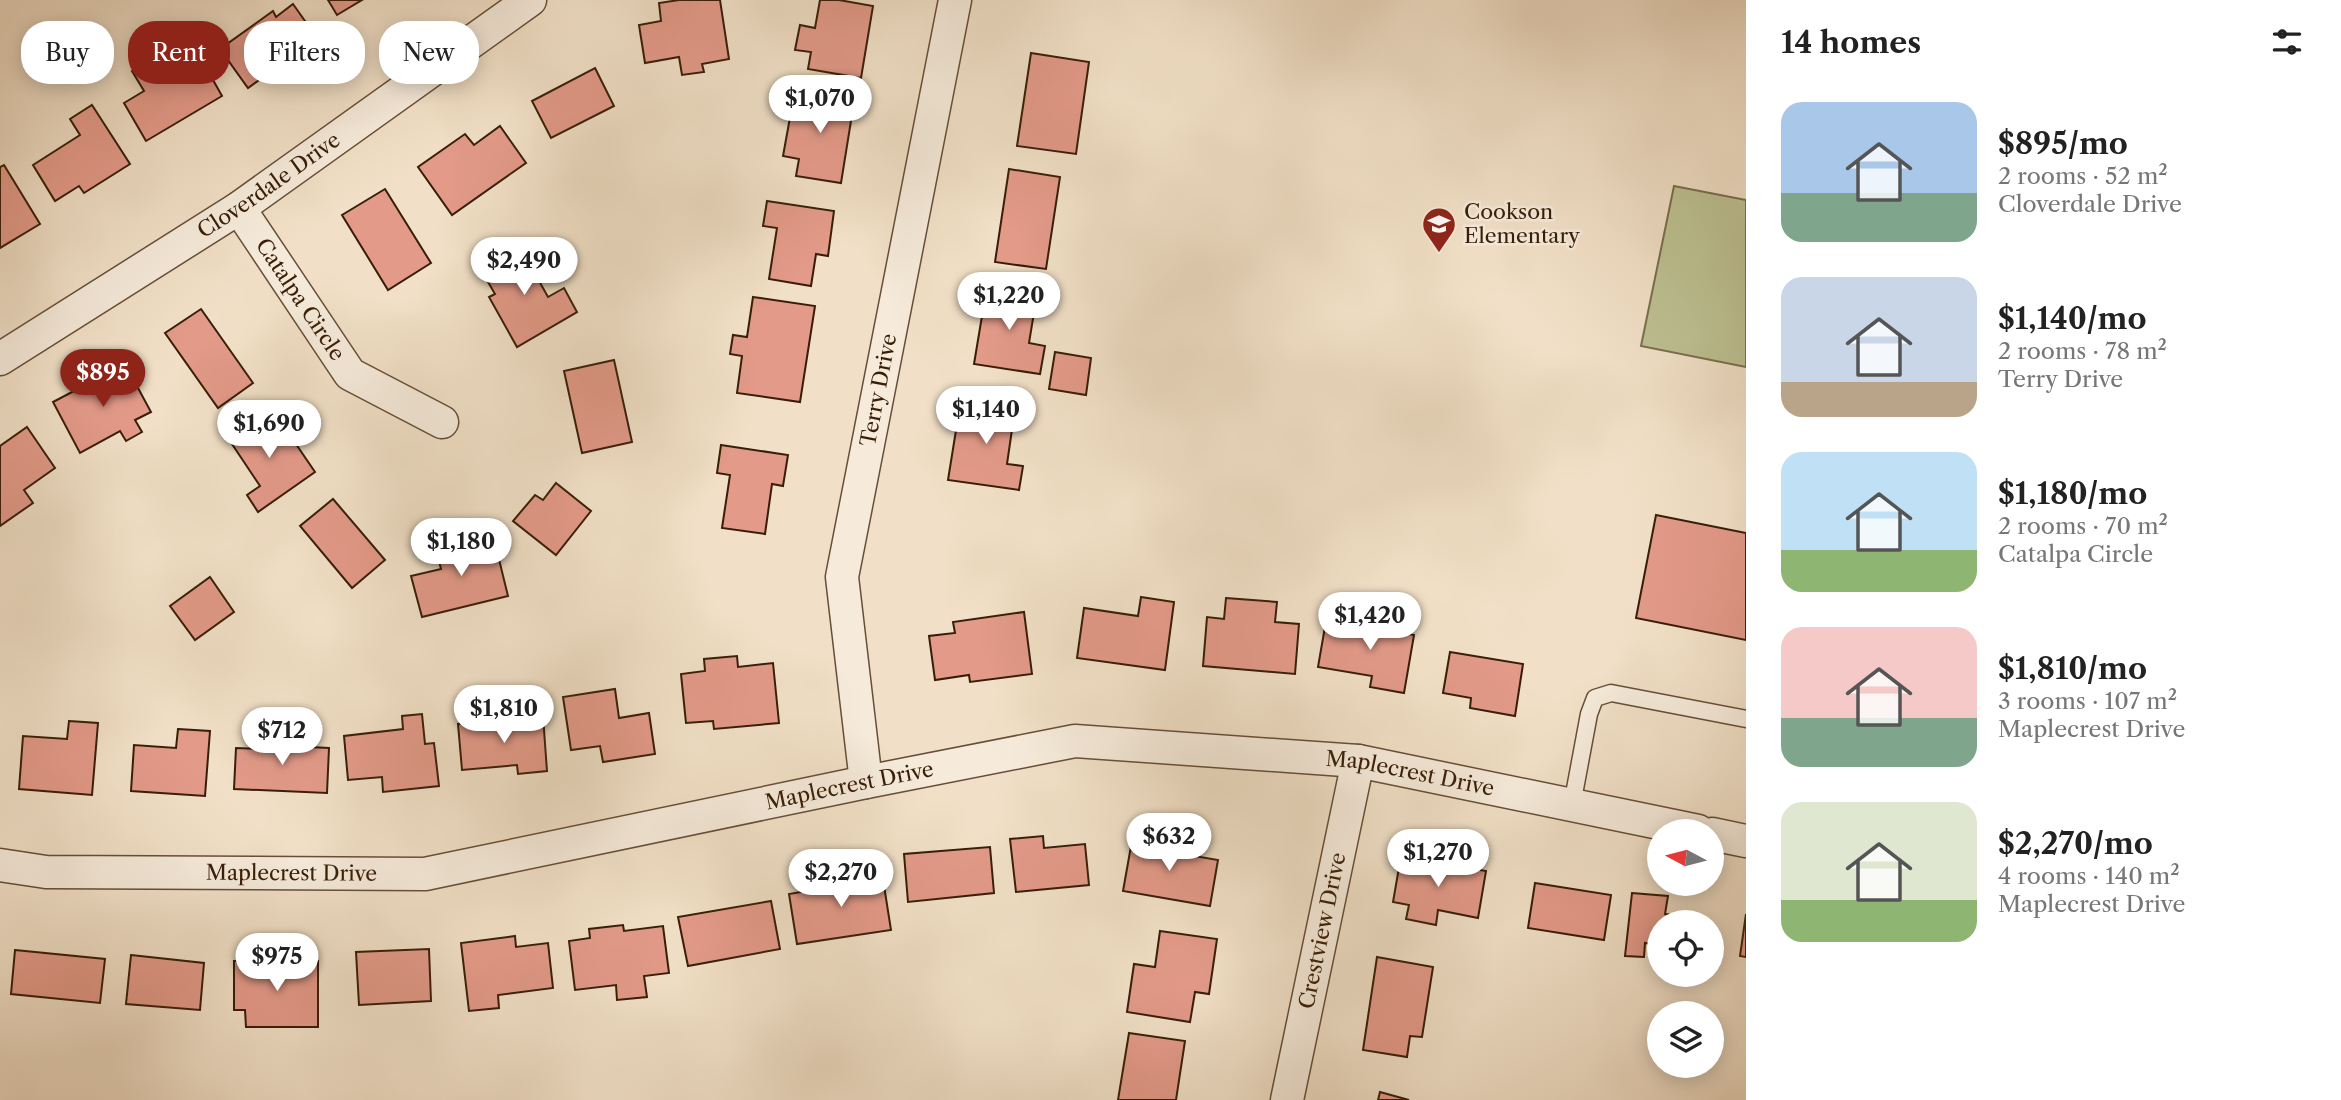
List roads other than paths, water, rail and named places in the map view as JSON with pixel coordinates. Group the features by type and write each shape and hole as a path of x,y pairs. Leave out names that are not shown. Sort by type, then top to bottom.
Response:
{"street":[{"name":"Cloverdale Drive","path":"0,359 239,208 530,0"},
{"name":"Terry Drive","path":"866,782 842,577 954,0"},
{"name":"Catalpa Circle","path":"239,208 350,374 442,422"},
{"name":"Maplecrest Drive","path":"0,865 46,872 425,874 1076,741 1358,761 1647,820"},
{"name":"Crestview Drive","path":"1287,1100 1358,761"},
{"path":"1724,836 1746,841"}],"lane":[{"path":"1572,805 1589,714 1595,698 1611,693 1746,719"}],"place":[{"name":"Cookson Elementary","path":"1439,254"}]}
